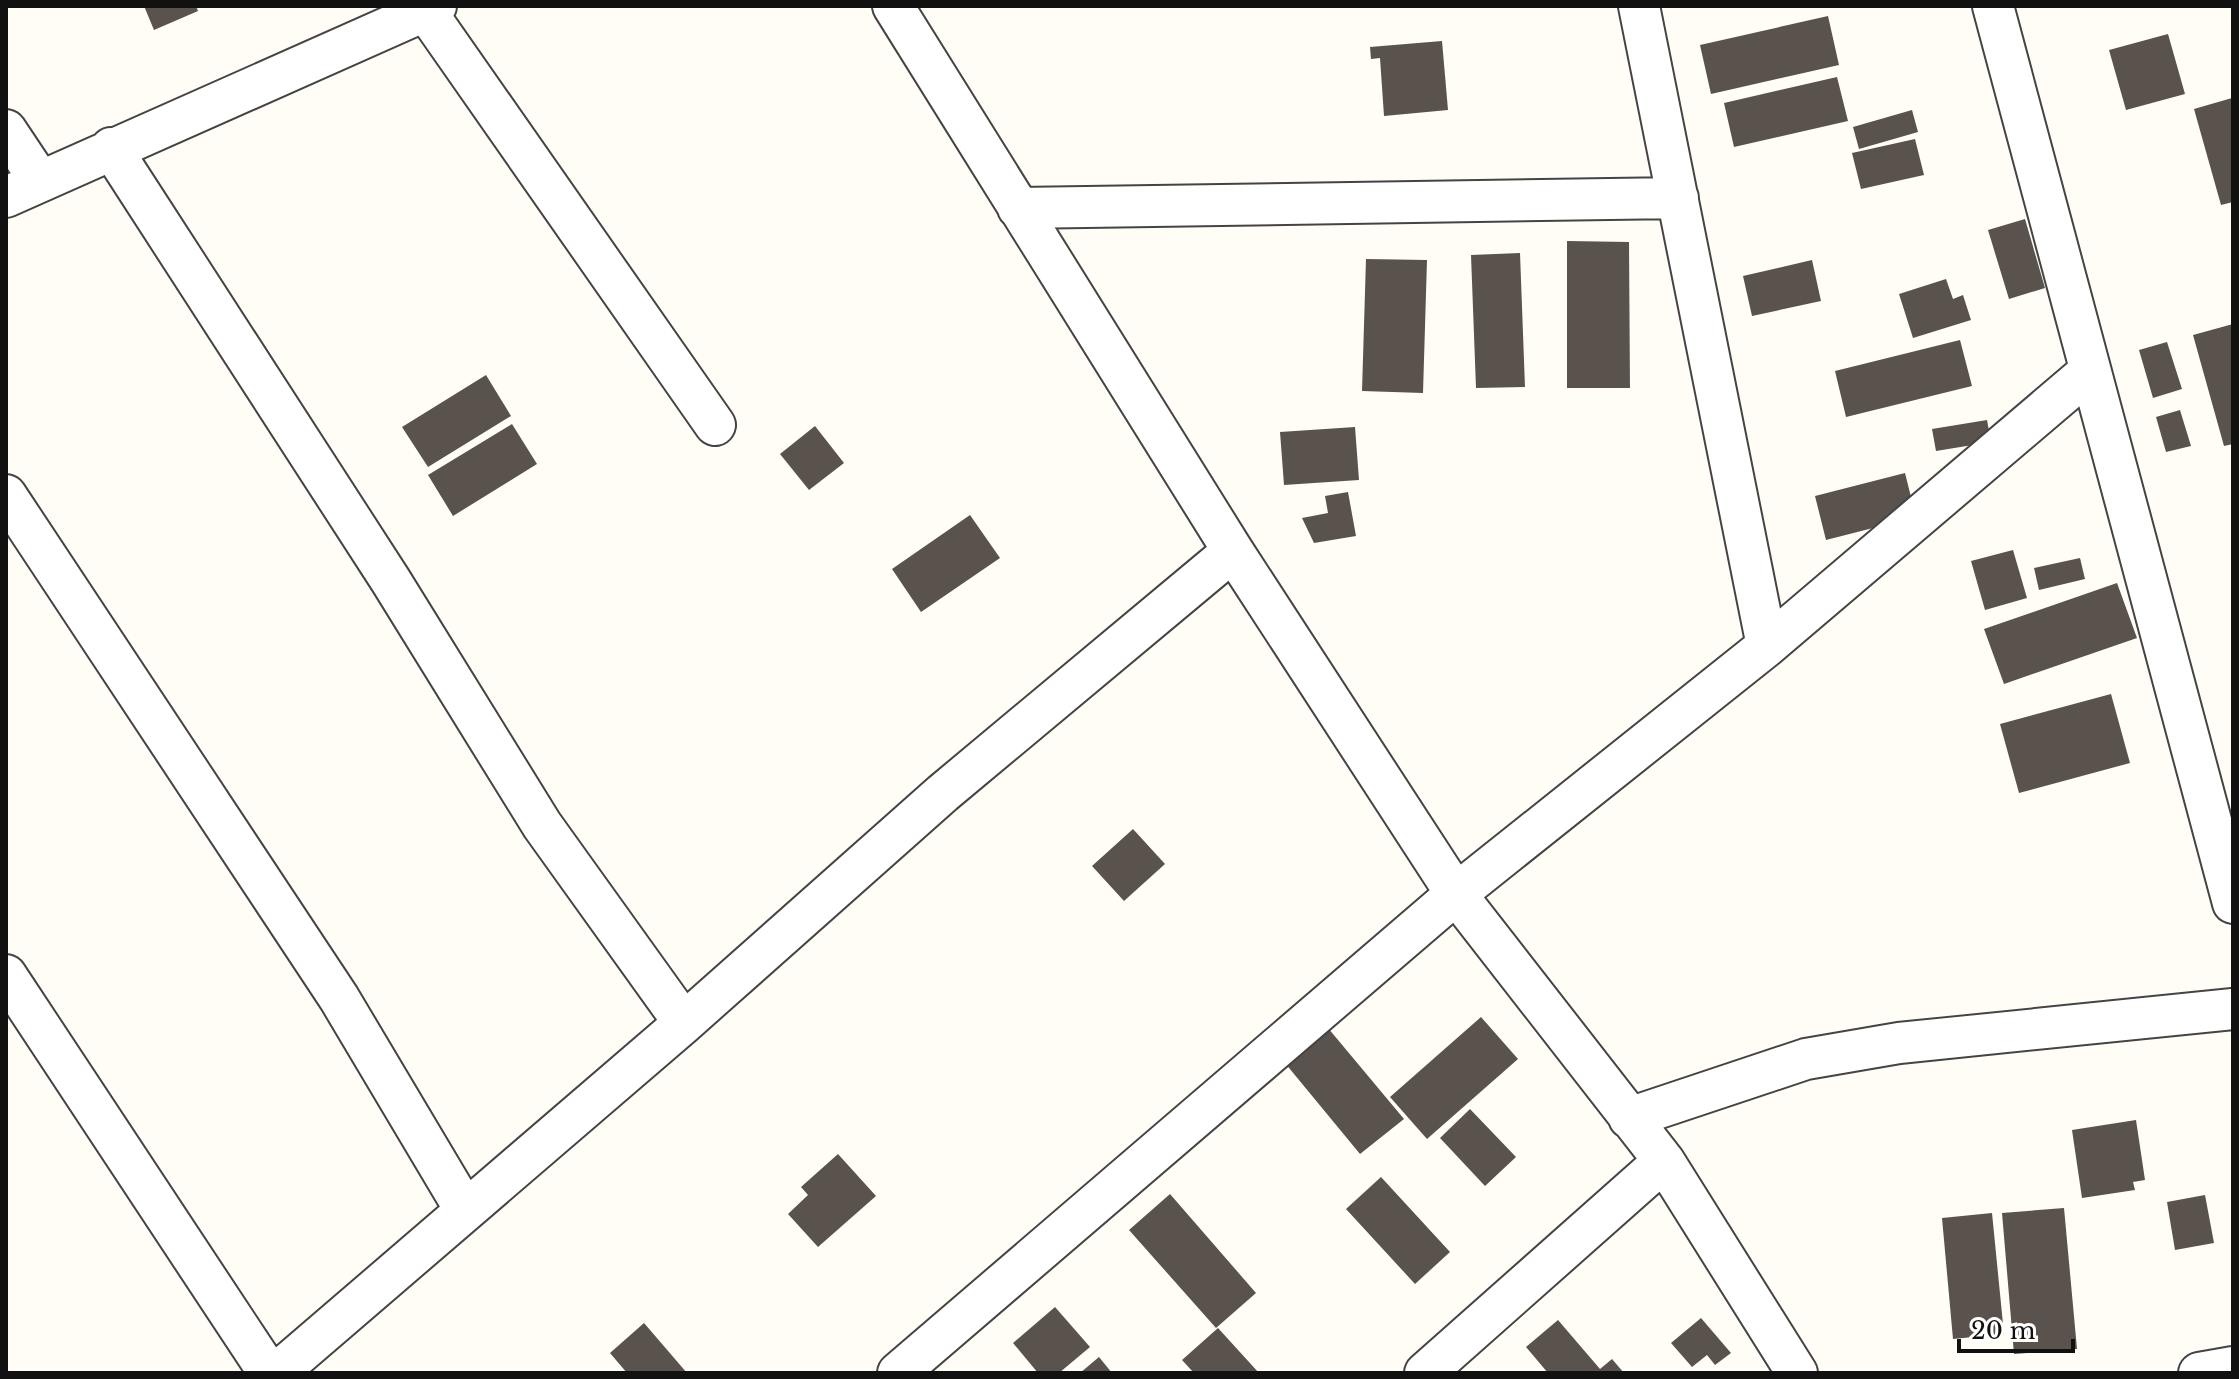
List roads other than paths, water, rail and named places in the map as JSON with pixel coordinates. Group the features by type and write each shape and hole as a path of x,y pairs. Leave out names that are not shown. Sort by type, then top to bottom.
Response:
{"street":[{"path":"893,6 1233,551 1456,894 1664,1161 1797,1373"},
{"path":"1639,6 1767,646"},
{"path":"1993,6 2233,903"},
{"path":"6,130 23,189 430,8 715,425"},
{"path":"111,148 391,581 542,825 684,1023"},
{"path":"1018,208 1678,198"},
{"path":"898,1373 1456,894 1767,646 2090,371"},
{"path":"6,495 339,998 464,1208"},
{"path":"277,1373 464,1208 684,1023 943,793 1233,551"},
{"path":"6,975 269,1373"},
{"path":"1629,1118 1822,1057 1914,1042 2233,1009"},
{"path":"1425,1373 1664,1161"},
{"path":"2199,1373 2233,1367"}]}
